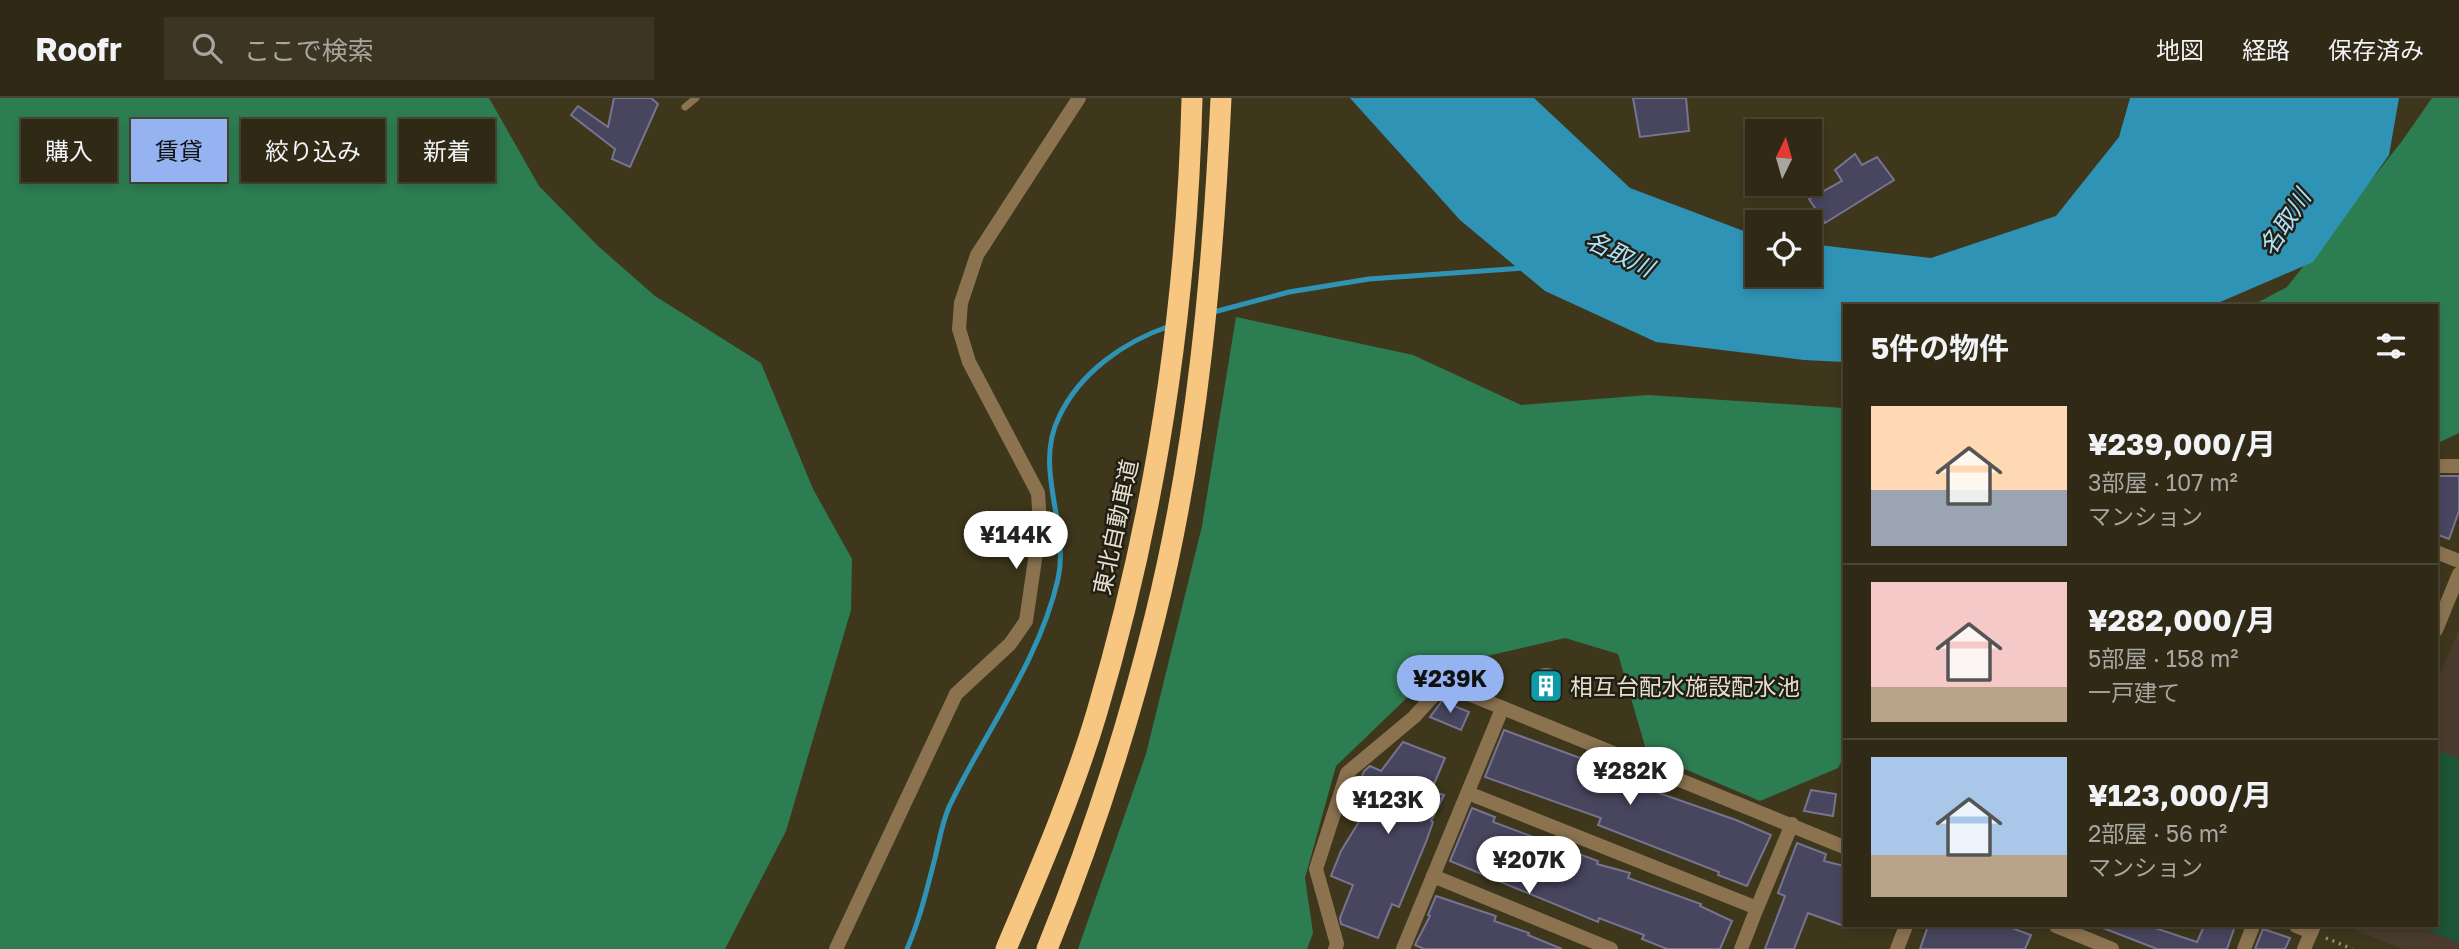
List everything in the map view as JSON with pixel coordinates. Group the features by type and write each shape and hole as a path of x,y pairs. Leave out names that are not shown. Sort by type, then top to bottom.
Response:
{"highway":[{"name":"東北自動車道","path":"1006,949 1064,809 1100,702 1127,604 1166,408 1191,154 1192,98"},
{"path":"1047,949 1067,900 1128,719 1156,615 1181,486 1204,337 1221,98"}],"street":[{"path":"836,949 956,694 1010,644 1026,621 1040,525 1038,493 970,362 959,329 961,303 977,255 1079,98"},
{"path":"2438,466 2459,466"},
{"path":"2438,552 2459,561"},
{"path":"2438,625 2459,575"},
{"path":"1340,947 1316,869 1347,773 1414,717 1444,684 1843,847"},
{"path":"1403,949 1502,709"},
{"path":"1468,793 1757,908"},
{"path":"1741,949 1792,824"},
{"path":"1433,876 1611,949"},
{"path":"1897,949 1906,927"},
{"path":"2058,927 2112,949"},
{"path":"2244,949 2253,927"},
{"path":"2305,949 2313,929"}],"lane":[{"path":"685,107 696,98"}],"path":[{"path":"2313,929 2352,949"}],"shaded area":[{"path":"2459,629 2459,949 2402,949 2348,927 2438,927 2438,679"}],"green space":[{"path":"0,98 489,98 539,186 598,246 655,296 761,363 813,489 852,559 851,610 786,831 725,949 0,949"},
{"path":"2432,98 2459,98 2459,433 2438,443 2438,304 2255,304 2287,287 2402,141"},
{"path":"1236,317 1413,355 1521,405 1648,395 1843,408 1843,759 1838,768 1760,801 1647,753 1618,654 1565,638 1439,667 1336,766 1305,878 1313,933 1307,949 1078,949 1146,754 1202,526"},
{"path":"2442,752 2459,759 2459,943 2422,927 2438,927 2438,761"}],"water":[{"name":"名取川","path":"1350,98 1534,98 1630,188 1745,231 1745,287 1822,287 1822,245 1931,258 2056,216 2119,137 2130,98 2399,98 2389,155 2313,262 2216,304 1843,304 1843,362 1804,360 1656,342 1545,291 1460,220"}],"building":[{"path":"614,98 651,98 658,104 630,167 612,159 615,149 571,115 578,106 608,127"},
{"path":"1633,98 1686,98 1689,131 1640,137"},
{"path":"1855,154 1862,165 1877,157 1894,180 1825,223 1822,210 1816,210 1809,199 1822,196 1822,192 1842,181 1835,170"},
{"path":"2438,476 2459,476 2459,511 2449,539 2438,535"},
{"name":"相互台配水施設配水池","path":"1546,669 1557,673 1561,684 1557,695 1546,699 1535,695 1531,684 1535,673"},
{"path":"1442,701 1469,712 1461,730 1430,717"},
{"path":"1504,730 1632,777 1630,783 1771,835 1747,886 1718,875 1719,872 1598,825 1601,818 1485,777"},
{"path":"1403,742 1445,758 1431,791 1444,795 1431,821 1433,822 1426,842 1399,907 1392,904 1378,938 1341,924 1340,918 1353,885 1331,876 1341,851 1365,812 1350,806 1364,771 1370,766 1381,771"},
{"path":"1811,790 1836,794 1833,816 1804,811"},
{"path":"1472,808 1495,817 1493,822 1598,861 1597,864 1630,873 1628,878 1701,904 1700,906 1732,921 1720,949 1667,949 1642,939 1644,935 1599,918 1598,922 1450,861"},
{"path":"1797,843 1826,854 1824,861 1843,866 1843,926 1808,913 1794,949 1765,949 1785,896 1778,893"},
{"path":"1436,896 1496,916 1494,921 1529,933 1528,935 1562,949 1424,949 1415,945 1430,916 1428,915"},
{"path":"1928,927 2009,927 2031,935 2025,949 1920,949"},
{"path":"2101,927 2152,927 2197,942 2204,927 2235,927 2227,949 2157,949"},
{"path":"2263,929 2290,938 2285,949 2255,949"}],"waterway":[{"path":"1210,313 1289,292 1369,279 1524,268"},
{"path":"907,949 923,904 949,807 1025,668 1049,610 1058,579 1060,538 1050,477 1050,457 1052,437 1059,417 1091,372 1137,340 1170,326"}],"place":[{"name":"相互台配水施設配水池","path":"1546,686"}]}
